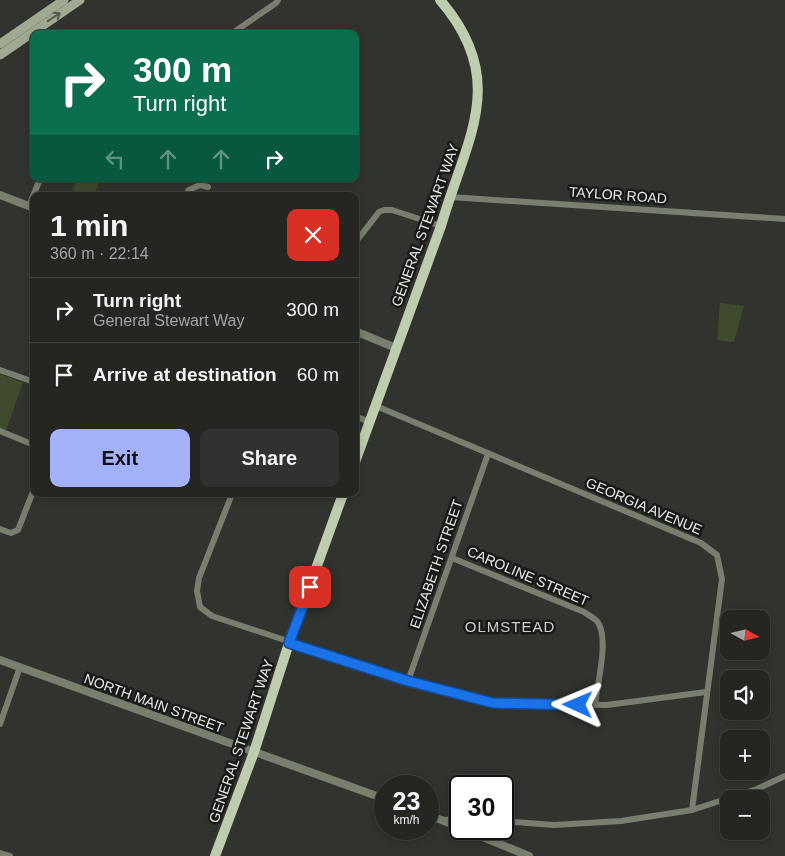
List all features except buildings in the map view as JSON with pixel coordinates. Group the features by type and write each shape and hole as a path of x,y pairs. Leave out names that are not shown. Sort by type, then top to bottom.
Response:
{"main road":[{"path":"0,44 64,0"},
{"path":"36,30 80,0"},
{"name":"GENERAL STEWART WAY","path":"359,451 441,226 474,128 478,106 479,87 475,64 468,42 454,17 440,0"},
{"path":"0,55 30,34"},
{"name":"GENERAL STEWART WAY","path":"215,856 254,752 289,643 343,497"}],"street":[{"path":"236,30 278,0"},
{"path":"188,192 200,185 208,188"},
{"path":"0,195 30,206"},
{"name":"TAYLOR ROAD","path":"450,197 785,219"},
{"path":"359,238 379,212 384,210 392,210 441,226"},
{"path":"359,333 396,348"},
{"path":"0,370 30,381"},
{"name":"GEORGIA AVENUE","path":"376,406 701,543 717,554 722,579 692,810"},
{"path":"359,418 370,422"},
{"path":"0,431 30,443"},
{"name":"ELIZABETH STREET","path":"408,681 488,454"},
{"path":"0,529 11,533 18,530 31,497"},
{"path":"231,497 200,578 197,591 200,607 212,616 408,681 493,703 595,705 706,692"},
{"name":"CAROLINE STREET","path":"452,558 584,612 596,620 602,631 603,646 595,705"},
{"name":"NORTH MAIN STREET","path":"0,660 374,795"},
{"path":"0,724 20,667"},
{"path":"514,822 554,825 621,821 692,810 757,789 785,776"},
{"path":"441,820 449,820"},
{"path":"441,820 449,823"},
{"path":"491,840 529,856"},
{"path":"0,853 10,856"}],"green space":[{"path":"76,182 99,182 96,192 72,192"},
{"path":"720,303 744,306 734,342 717,340"},
{"path":"0,374 23,383 6,430 0,428"}],"district":[{"name":"OLMSTEAD","path":"510,626"}],"route":[{"path":"310,587 289,643 408,681 493,703 578,705"}]}
